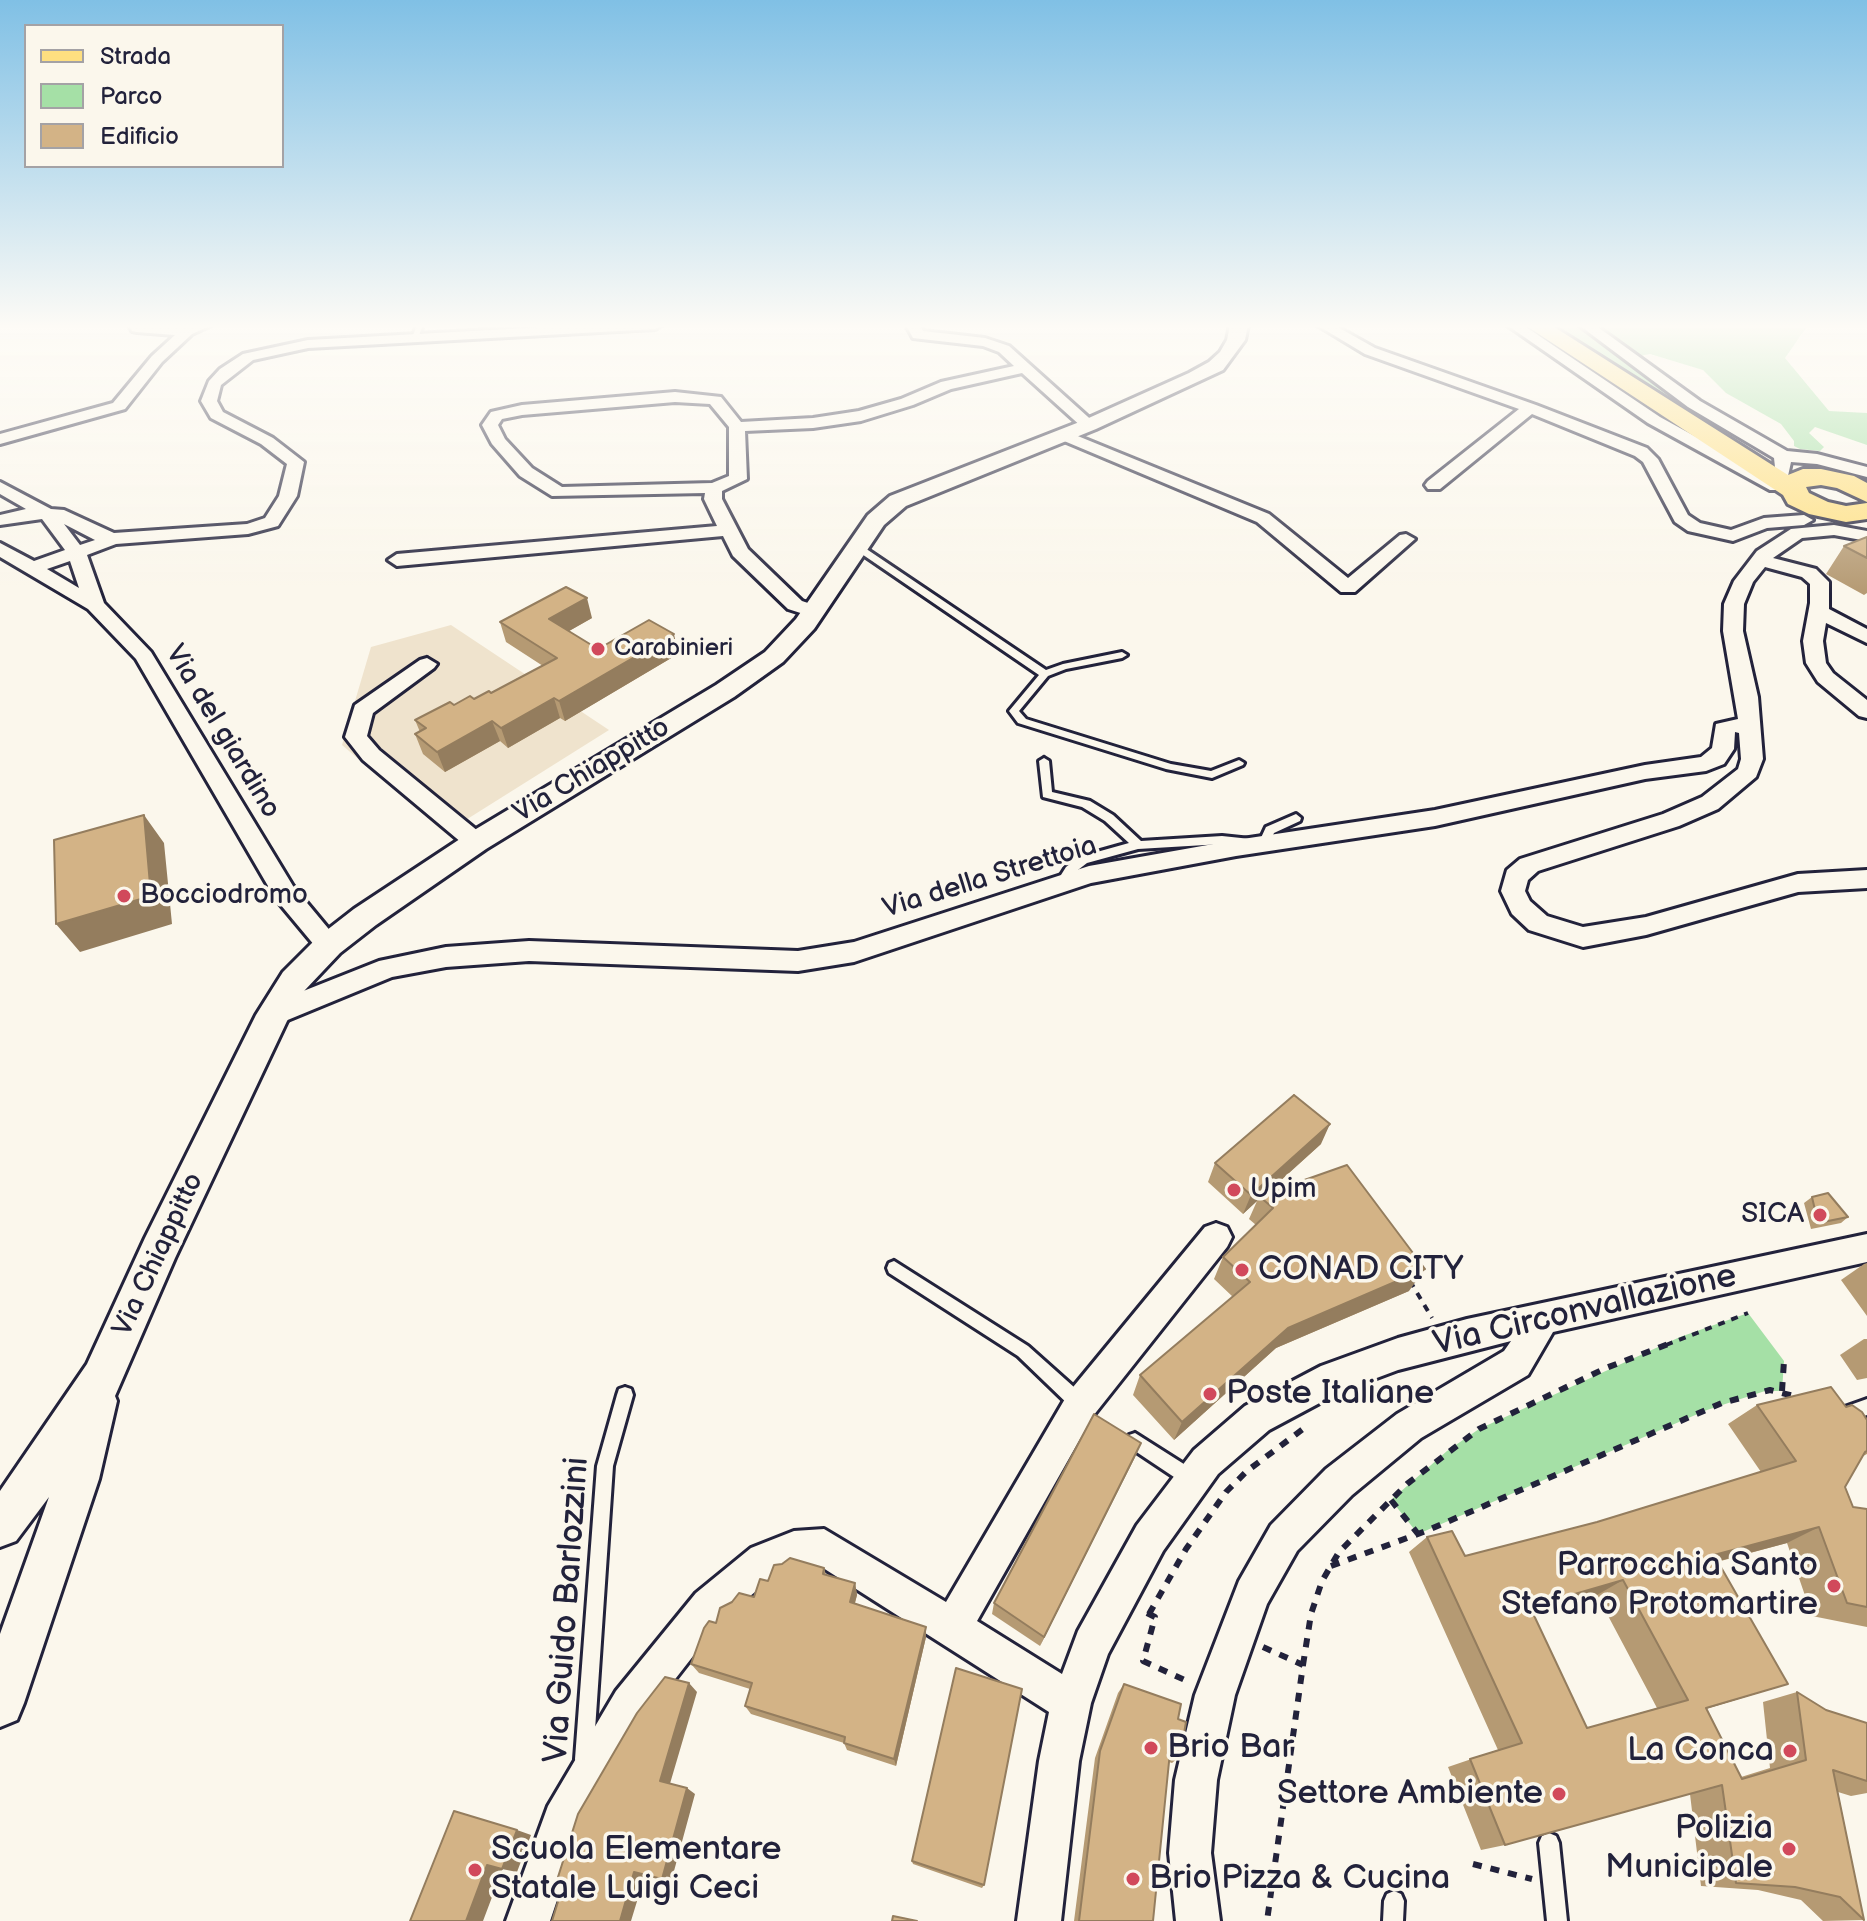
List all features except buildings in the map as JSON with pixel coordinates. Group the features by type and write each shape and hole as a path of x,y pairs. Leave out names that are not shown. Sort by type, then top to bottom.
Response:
{"main road":[{"path":"1675,415 1798,497 1835,512 1867,533"},
{"path":"1798,497 1845,482 1867,494"},
{"path":"1835,512 1867,511"}],"street":[{"path":"0,439 88,415"},
{"path":"32,568 114,539 248,529 272,522 282,511 296,462 267,441 217,415"},
{"path":"499,415 490,425 498,441 526,472 558,492 714,488 738,479 737,427 727,415"},
{"path":"737,427 813,423 865,415"},
{"path":"1077,415 1089,425"},
{"name":"Via Chiappitto","path":"102,1379 159,1251 273,1015 294,981 329,945 476,842 725,691 774,657 813,611 876,520 898,501 1111,415"},
{"path":"1434,485 1522,415"},
{"path":"1547,415 1641,452 1650,459 1681,518 1694,527 1733,536 1764,523 1798,497"},
{"path":"1646,415 1798,497"},
{"path":"1706,415 1798,497 1842,531 1867,533"},
{"path":"1063,435 1263,518 1348,588 1406,539"},
{"path":"1867,472 1817,459 1798,497 1744,581 1734,604 1733,631 1742,665 1752,759 1748,772 1710,803 1671,820 1529,865 1516,876 1513,891 1521,907 1538,923 1583,937 1646,926 1798,883 1867,879"},
{"name":"Via del giardino","path":"0,487 46,513 77,553 95,605 144,656 284,892 329,945"},
{"path":"714,488 713,499 740,552 795,605 813,611"},
{"path":"0,520 58,514 99,535 114,539"},
{"path":"397,560 728,530"},
{"path":"0,549 95,605"},
{"path":"1760,560 1809,573 1819,582 1813,641 1816,663 1825,677 1867,711"},
{"path":"1818,611 1867,637"},
{"path":"427,664 363,710 356,737 371,755 476,842"},
{"name":"Via della Strettoia","path":"273,1015 388,968 446,957 529,951 634,952 710,959 812,959 854,952 1089,875 1435,818 1633,775 1706,764 1716,759 1723,749 1724,729 1733,725 1749,728"},
{"path":"953,1626 1081,1404 1216,1237"},
{"name":"Via Circonvallazione","path":"1039,1921 1059,1761 1071,1703 1092,1645 1150,1538 1206,1462 1257,1418 1333,1378 1398,1354 1473,1334 1867,1248"},
{"path":"1198,1921 1190,1853 1196,1780 1215,1695 1252,1594 1284,1538 1339,1482 1409,1426 1516,1363 1543,1319"},
{"path":"1473,1334 1486,1339 1498,1351 1501,1366 1497,1374"},
{"path":"0,1525 19,1503 102,1379"},
{"path":"0,1703 77,1479 102,1379"},
{"path":"528,1921 563,1821 630,1705 709,1606 764,1561 794,1549 824,1547 1071,1703"}],"lane":[{"path":"856,546 1045,674"},
{"path":"1122,655 1063,667 1045,674 1014,711 1022,721 1170,767 1212,775 1239,763"},
{"path":"1044,761 1047,794 1086,804 1109,818 1138,845"},
{"path":"1062,883 1070,870 1083,860 1138,845 1222,840 1263,844 1270,830 1296,818"},
{"path":"894,1268 1023,1351 1081,1404"},
{"name":"Via Guido Barlozzini","path":"585,1783 584,1754 605,1466 625,1395"},
{"path":"1838,1418 1867,1407"},
{"path":"1135,1441 1193,1480"},
{"path":"1549,1843 1557,1921"}],"path":[{"path":"1407,1277 1416,1289"},
{"path":"1267,1921 1311,1614 1322,1581 1339,1552 1391,1500 1447,1451 1479,1429 1606,1368 1748,1313"},
{"path":"1782,1391 1784,1361"},
{"path":"1331,1566 1408,1539 1722,1403 1770,1390 1782,1391 1838,1418"},
{"path":"1185,1680 1143,1661 1152,1616 1186,1549 1226,1492 1247,1471 1311,1423"},
{"path":"1391,1500 1418,1534"},
{"path":"1235,1635 1303,1665"},
{"path":"1473,1864 1535,1879"}],"shaded area":[{"path":"451,625 609,730 445,833 342,745 371,647"}],"green space":[{"path":"1687,415 1704,415 1722,426 1725,439"},
{"path":"1764,415 1867,415 1867,445 1815,427 1809,433 1824,447 1820,451 1800,449 1794,446 1794,441 1781,424"},
{"path":"1748,1313 1784,1361 1782,1391 1765,1391 1707,1410 1418,1534 1391,1500 1447,1451 1479,1429 1680,1337"}],"place":[{"name":"Carabinieri","path":"598,649"},
{"name":"Bocciodromo","path":"124,896"},
{"name":"Upim","path":"1234,1190"},
{"name":"SICA","path":"1820,1215"},
{"name":"CONAD CITY","path":"1242,1270"},
{"name":"Poste Italiane","path":"1210,1394"},
{"name":"Parrocchia Santo Stefano Protomartire","path":"1834,1586"},
{"name":"Brio Bar","path":"1151,1748"},
{"name":"La Conca","path":"1790,1751"},
{"name":"Settore Ambiente","path":"1559,1794"},
{"name":"Polizia Municipale","path":"1789,1849"},
{"name":"Scuola Elementare Statale Luigi Ceci","path":"475,1870"},
{"name":"Brio Pizza & Cucina","path":"1133,1879"}]}
